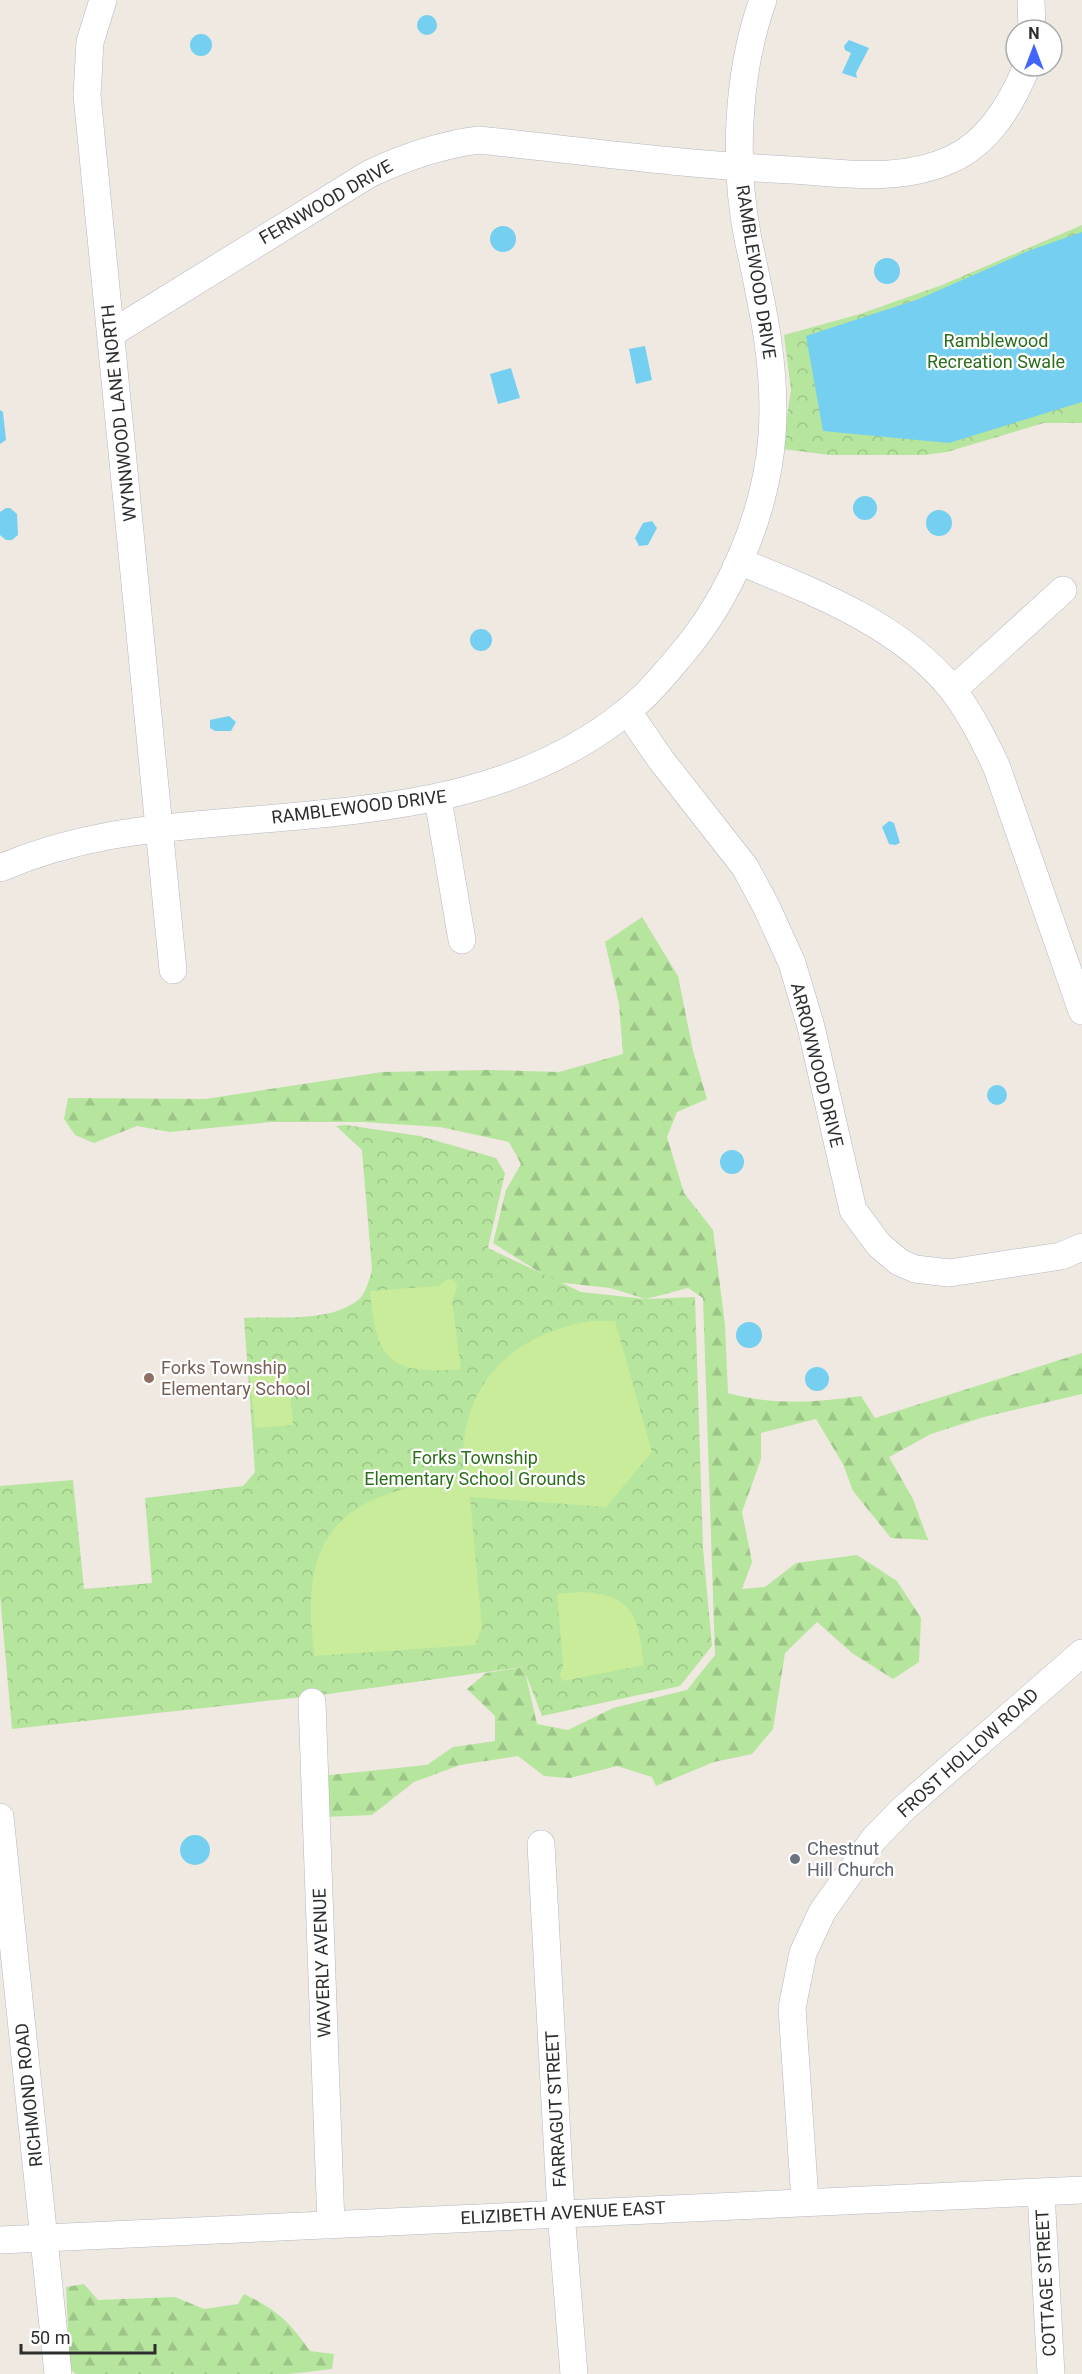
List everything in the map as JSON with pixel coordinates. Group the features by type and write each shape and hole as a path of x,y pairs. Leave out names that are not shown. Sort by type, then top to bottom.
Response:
{"street":[{"name":"WYNNWOOD LANE NORTH","path":"104,0 90,42 87,86 173,970"},
{"name":"RAMBLEWOOD DRIVE","path":"0,868 51,847 88,838 159,828 401,805 472,791 554,758 627,712 688,646 711,616 736,567 750,532 772,437 771,346 748,236 741,169 742,100 756,19 763,0"},
{"path":"1031,0 1032,18"},
{"name":"FERNWOOD DRIVE","path":"112,333 369,174 405,157 448,144 479,140 741,169 871,175 911,172 935,166 962,152 988,131 1005,112 1021,78"},
{"path":"736,567 741,562 782,579 889,633 931,666 953,690 985,741 998,768 1082,1011"},
{"path":"953,690 1063,590"},
{"name":"ARROWWOOD DRIVE","path":"627,712 661,760 745,867 766,906 792,963 811,1027 850,1202 859,1219 879,1245 898,1262 915,1269 949,1273 1060,1256 1082,1247"},
{"path":"438,799 462,940"},
{"name":"FROST HOLLOW ROAD","path":"805,2201 792,2008 803,1953 822,1912 873,1840 903,1809 1082,1653"},
{"name":"WAVERLY AVENUE","path":"312,1702 332,2225"},
{"name":"RICHMOND ROAD","path":"0,1817 58,2374"},
{"name":"FARRAGUT STREET","path":"541,1844 561,2212 574,2374"},
{"name":"ELIZIBETH AVENUE EAST","path":"0,2240 561,2212 1082,2190"},
{"name":"COTTAGE STREET","path":"1041,2193 1051,2374"}],"green space":[{"name":"Ramblewood Recreation Swale","path":"1082,225 1082,423 1044,423 947,452 924,455 830,455 782,449 791,390 784,335 860,314 942,285"},
{"path":"642,917 678,976 693,1051 707,1099 677,1112 667,1137 684,1193 713,1230 725,1325 728,1393 761,1400 794,1402 861,1396 875,1418 1082,1353 1082,1394 984,1417 931,1434 889,1457 913,1499 928,1540 891,1538 853,1491 843,1464 816,1419 761,1433 761,1459 742,1512 752,1562 742,1589 765,1587 796,1563 857,1555 897,1581 921,1618 919,1662 893,1679 852,1653 817,1622 785,1653 773,1729 752,1754 714,1762 656,1786 652,1777 617,1766 570,1778 544,1776 518,1756 460,1765 414,1782 372,1815 325,1817 329,1775 427,1765 453,1747 495,1741 495,1716 467,1689 486,1673 524,1667 537,1724 568,1730 613,1708 687,1690 715,1655 703,1298 688,1288 646,1299 610,1288 555,1282 493,1243 506,1190 521,1164 509,1142 440,1127 363,1122 271,1122 170,1132 137,1126 94,1143 75,1135 64,1119 68,1098 205,1099 382,1072 488,1070 559,1072 623,1054 619,1004 605,942"},
{"name":"Forks Township Elementary School Grounds","path":"346,1125 420,1136 496,1158 505,1173 488,1248 581,1292 646,1299 695,1297 703,1548 712,1646 680,1686 542,1716 523,1667 321,1695 12,1729 0,1595 0,1486 73,1480 84,1589 152,1583 145,1498 243,1486 255,1472 244,1318 303,1317 333,1312 358,1300 367,1286 372,1270 362,1150 336,1126"},
{"path":"448,1279 455,1281 457,1287 452,1301 461,1369 418,1369 403,1365 391,1358 383,1348 377,1334 370,1291 439,1286"},
{"path":"591,1321 615,1321 652,1452 606,1507 470,1497 482,1627 475,1645 314,1656 311,1611 314,1572 324,1545 338,1524 357,1509 379,1497 434,1482 464,1477 463,1446 468,1418 478,1393 493,1371 512,1353 535,1339 561,1328"},
{"path":"287,1360 293,1425 255,1428 249,1363"},
{"path":"579,1592 612,1597 630,1610 639,1633 644,1665 563,1681 560,1676 563,1664 557,1594"},
{"path":"84,2284 98,2300 175,2297 204,2309 238,2304 244,2294 282,2317 310,2351 334,2354 332,2369 289,2374 76,2374 70,2369 66,2287"}],"water":[{"path":"427,15 434,18 437,25 434,32 427,35 420,32 417,25 420,18"},
{"path":"197,34 205,34 212,41 212,49 205,56 197,56 190,49 190,41"},
{"path":"849,40 869,48 856,73 857,78 842,73 851,53 845,50 844,46"},
{"path":"503,226 512,230 516,239 512,248 503,252 494,248 490,239 494,230"},
{"name":"Ramblewood Recreation Swale","path":"1082,232 1082,402 949,443 823,431 806,336 919,299 1028,251"},
{"path":"887,258 896,262 900,271 896,280 887,284 878,280 874,271 878,262"},
{"path":"645,346 652,380 636,384 629,349"},
{"path":"511,368 520,398 498,404 490,374"},
{"path":"0,410 3,412 6,440 0,444"},
{"path":"865,496 873,500 877,508 873,516 865,520 857,516 853,508 857,500"},
{"path":"10,508 17,514 18,535 12,540 6,540 0,535 0,512"},
{"path":"939,510 948,514 952,523 948,532 939,536 930,532 926,523 930,514"},
{"path":"652,521 657,528 648,545 639,546 635,538 643,523"},
{"path":"477,629 485,629 492,636 492,644 485,651 477,651 470,644 470,636"},
{"path":"229,716 236,722 231,731 215,731 210,728 210,720"},
{"path":"889,821 894,823 900,843 895,845 889,844 882,827"},
{"path":"997,1085 1004,1088 1007,1095 1004,1102 997,1105 990,1102 987,1095 990,1088"},
{"path":"732,1150 741,1153 744,1162 741,1171 732,1174 723,1171 720,1162 723,1153"},
{"path":"749,1322 758,1326 762,1335 758,1344 749,1348 740,1344 736,1335 740,1326"},
{"path":"817,1367 822,1368 828,1374 828,1384 822,1390 817,1391 812,1390 806,1384 805,1379 806,1374 812,1368"},
{"path":"195,1835 206,1839 210,1850 206,1861 195,1865 184,1861 180,1850 184,1839"}],"place":[{"name":"Forks Township Elementary School","path":"149,1378"},
{"name":"Chestnut Hill Church","path":"795,1859"}]}
